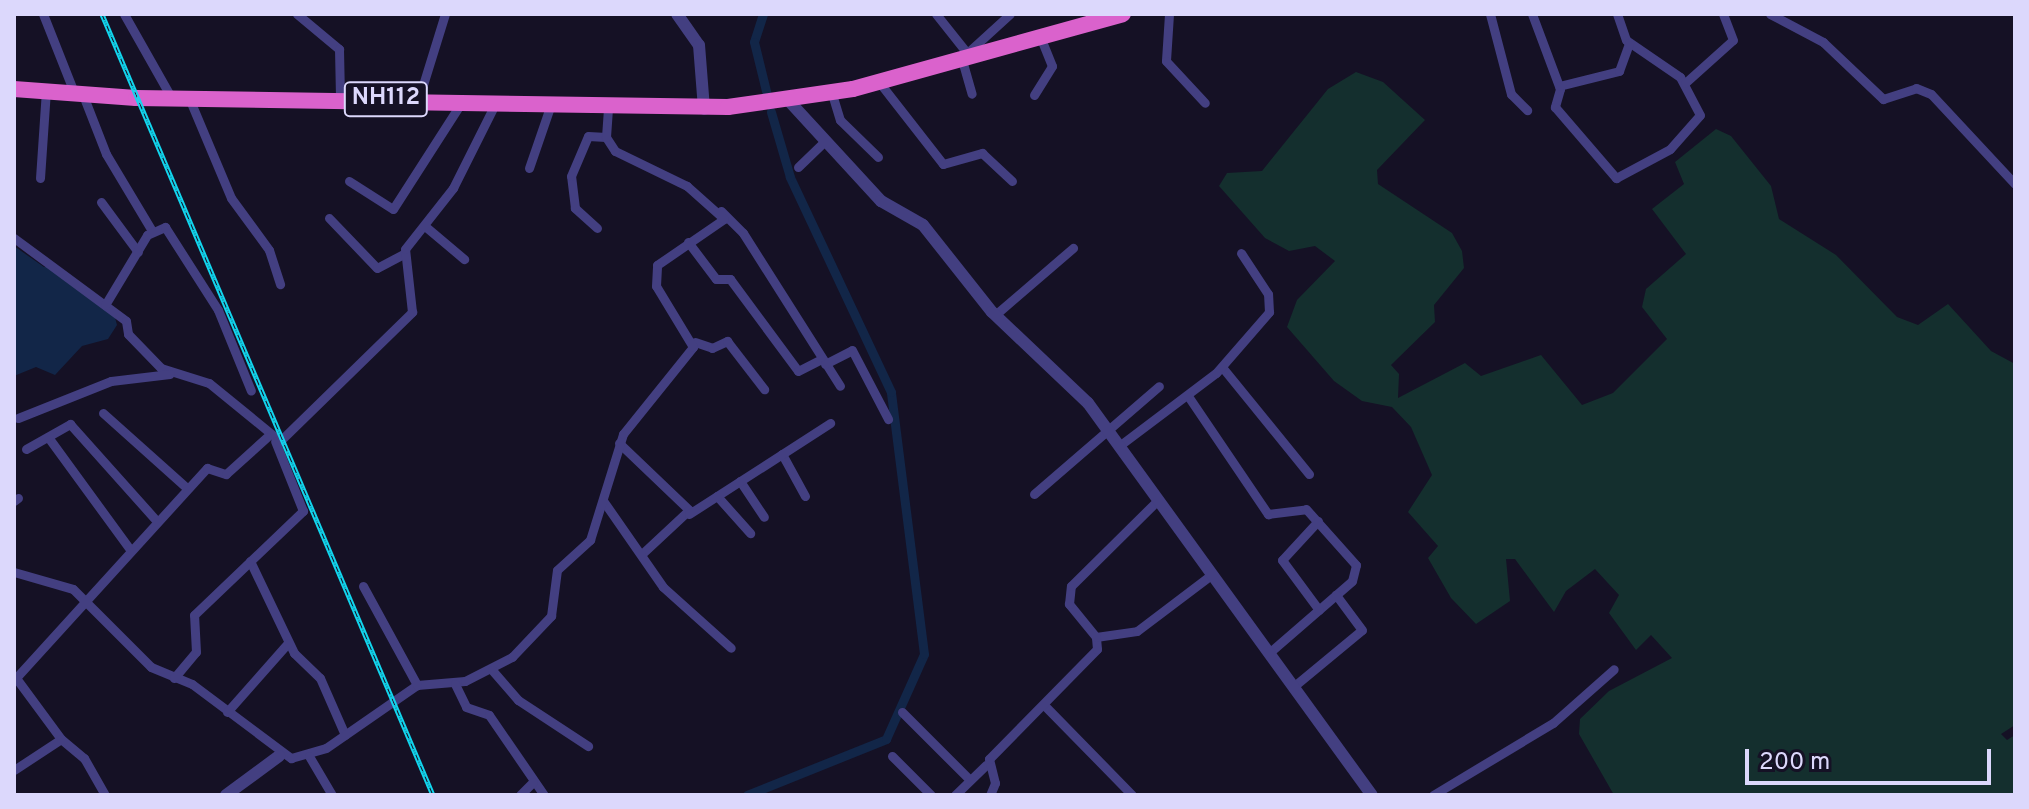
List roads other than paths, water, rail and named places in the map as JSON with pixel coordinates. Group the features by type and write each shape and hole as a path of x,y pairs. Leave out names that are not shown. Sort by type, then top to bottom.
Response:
{"highway":[{"name":"NH112","path":"14,89 181,99 340,97 550,107 704,109 832,94 1123,14"}],"street":[{"path":"43,14 106,154 152,231"},
{"path":"124,14 181,99 231,198 269,250 280,284"},
{"path":"297,14 339,49 340,97"},
{"path":"418,101 445,14"},
{"path":"677,14 699,45 704,109"},
{"path":"936,14 962,58 972,94"},
{"path":"962,58 1010,14"},
{"path":"1169,14 1166,61 1205,103"},
{"path":"1490,14 1511,94 1527,110"},
{"path":"1532,14 1559,86 1555,107 1616,178 1697,124 1699,108 1685,83 1629,43 1617,14"},
{"path":"1685,83 1733,40 1723,14"},
{"path":"1770,14 1823,42 1883,99 1916,88 1931,94 2015,184"},
{"path":"1034,95 1052,66 1040,37"},
{"path":"1559,86 1619,71 1629,43"},
{"path":"879,82 943,164 982,153 1012,181"},
{"path":"40,178 46,91"},
{"path":"832,94 840,120 878,157"},
{"path":"784,102 881,201 923,225 995,315 1106,428 1372,795"},
{"path":"349,181 393,209 461,103"},
{"path":"329,218 377,268 403,254 426,227 495,104"},
{"path":"529,168 550,107"},
{"path":"608,108 606,137 615,151 721,211 840,386"},
{"path":"597,228 575,208 571,176 588,136 606,137"},
{"path":"798,167 824,142"},
{"path":"101,202 138,252"},
{"path":"721,211 715,229 688,242 657,265 653,279 695,342 712,348 727,341 764,389"},
{"path":"426,227 464,259"},
{"path":"105,305 152,231 166,228 216,307 251,391"},
{"path":"14,238 105,305 170,374"},
{"path":"688,242 716,279 730,279 798,371 852,350 888,419"},
{"path":"995,315 1073,248"},
{"path":"1119,446 1222,367 1271,306 1241,253"},
{"path":"105,795 84,758 61,739 15,679 90,605 129,548 207,468 229,472 271,439 286,439 412,312 403,254"},
{"path":"226,795 279,756 309,756 417,685 455,684 492,670 548,620 557,570 590,540 604,502 619,443 695,342"},
{"path":"1222,367 1309,474"},
{"path":"18,418 111,381 170,374 209,383 271,439 304,507 194,615 196,652 174,678"},
{"path":"1034,494 1106,428 1159,386"},
{"path":"1188,396 1268,514 1302,507 1356,565 1355,578 1269,653"},
{"path":"103,413 187,488"},
{"path":"644,552 689,514 830,423"},
{"path":"26,449 70,424 155,519"},
{"path":"48,437 129,548"},
{"path":"619,443 689,514"},
{"path":"782,454 805,496"},
{"path":"740,481 764,517"},
{"path":"717,496 750,533"},
{"path":"955,795 1097,649 1096,637 1067,592 1157,501"},
{"path":"604,502 644,552 663,587 731,648"},
{"path":"1318,521 1282,560 1319,610"},
{"path":"250,561 275,601 288,643 315,670 345,735"},
{"path":"14,572 73,589 151,667 227,712 279,756"},
{"path":"1096,637 1137,631 1211,575"},
{"path":"363,586 417,685"},
{"path":"1293,687 1360,632 1336,595"},
{"path":"227,712 288,643"},
{"path":"1433,795 1553,723 1614,669"},
{"path":"492,670 518,700 588,746"},
{"path":"455,684 466,707 489,715 544,795"},
{"path":"1044,705 1132,795"},
{"path":"902,712 970,780"},
{"path":"14,770 61,739"},
{"path":"309,756 332,795"},
{"path":"892,756 931,795"},
{"path":"986,765 995,783 990,795"},
{"path":"520,795 533,782"}],"water":[{"path":"14,246 44,267 55,266 113,310 117,325 108,339 82,346 55,375 36,367 14,376"}],"waterway":[{"path":"763,14 754,42 768,99"},
{"path":"747,795 886,739 924,654 891,392 790,177 771,112"}],"railway":[{"path":"102,14 433,795"}]}
